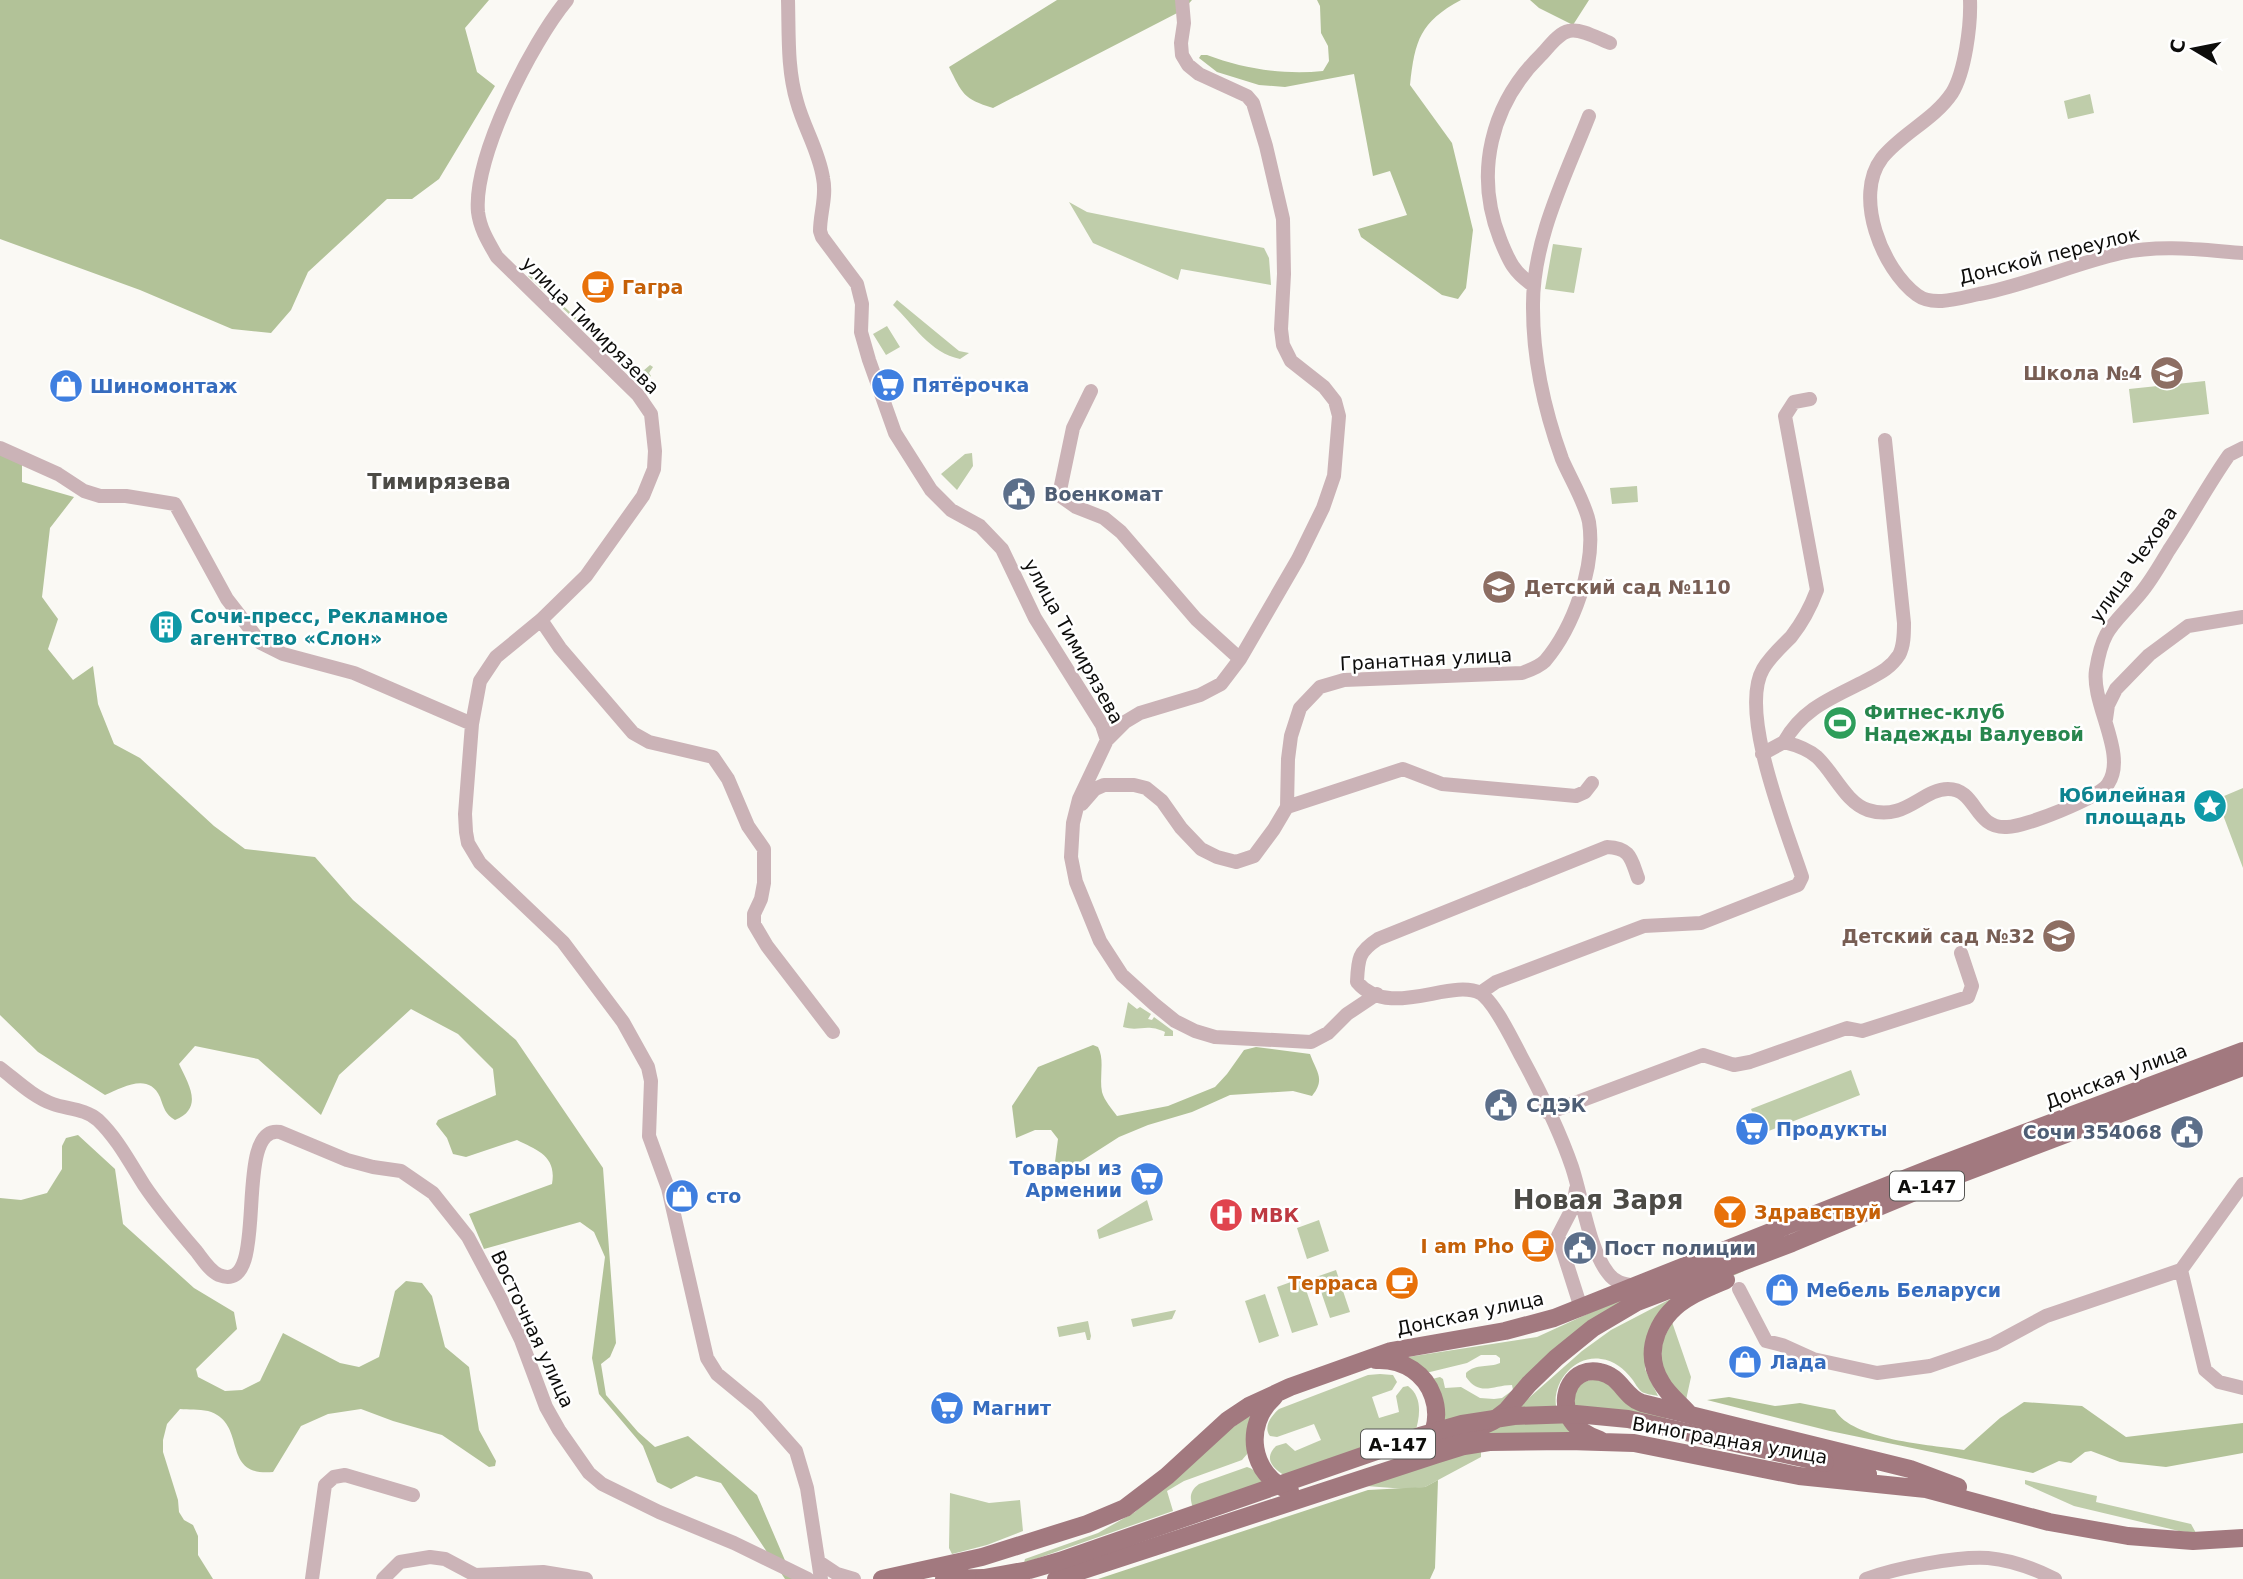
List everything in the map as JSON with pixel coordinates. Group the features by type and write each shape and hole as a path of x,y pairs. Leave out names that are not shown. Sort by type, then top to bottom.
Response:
{"main road":[{"name":"Донская улица","path":"1399,1467 1493,1421 1506,1411 1528,1384 1556,1358 1593,1328 1637,1302 1792,1243 2243,1051"},
{"name":"Донская улица","path":"882,1579 982,1557 1087,1524 1125,1508 1167,1476 1228,1420 1249,1406 1290,1387 1410,1346 1506,1331 1554,1318 1934,1167 2243,1067"},
{"name":"А-147","path":"1690,1415 1667,1391 1656,1371 1653,1349 1659,1327 1673,1309 1691,1296 1742,1273 1792,1243"},
{"name":"А-147","path":"1363,1363 1384,1360 1405,1365 1422,1378 1434,1396 1437,1418 1432,1438 1419,1456 1399,1467"},
{"name":"А-147","path":"1607,1442 1592,1437 1569,1417 1567,1393 1571,1381 1581,1374 1594,1371 1608,1374 1619,1382 1633,1400 1910,1469 2049,1522"},
{"name":"А-147","path":"1290,1387 1272,1398 1259,1416 1254,1437 1257,1458 1268,1476 1286,1489 1307,1494 1327,1491"},
{"name":"А-147","path":"944,1579 984,1578 1029,1570 1420,1436 1462,1424 1514,1416 1562,1414 1628,1419 1825,1463 1926,1489"},
{"name":"Виноградная улица","path":"1056,1579 1464,1446 1489,1442 1634,1443 1799,1476 1926,1489 2049,1522 2128,1536 2193,1541 2243,1538"}],"street":[{"name":"улица Тимирязева","path":"567,0 540,37 502,113 481,176 478,215 483,234 497,257 638,396 651,414 654,469 643,496 586,576 541,621 496,657 480,681 472,724 465,814 468,843 480,863 564,942 623,1022 648,1067 651,1081 649,1136 668,1188 707,1358 717,1374 757,1407 796,1451 806,1480 821,1579"},
{"name":"улица Тимирязева","path":"788,0 792,81 824,179 820,232 857,284 862,304 861,332 895,433 931,490 951,510 980,526 1002,548 1035,618 1102,725 1107,740"},
{"name":"улица Тимирязева","path":"1182,0 1182,55 1188,65 1199,74 1247,96 1253,103 1283,219 1283,345 1291,361 1324,387 1335,401 1339,416 1334,475 1323,508 1298,559 1240,659 1221,684 1200,695 1140,713 1125,722 1107,740 1079,799 1073,823 1071,857 1076,882 1100,941 1122,975 1175,1021 1195,1031 1215,1037 1311,1042 1328,1033 1347,1014 1377,995"},
{"name":"Донской переулок","path":"1970,0 1961,71 1954,91 1942,106 1884,155 1875,169 1871,203 1876,231 1884,255 1906,287 1922,299 1943,301 1990,292 2122,253 2168,248 2243,253"},
{"path":"1534,286 1512,268 1496,228 1489,200 1490,144 1500,112 1527,68 1564,32 1574,30 1610,43"},
{"name":"Гранатная улица","path":"1287,807 1291,736 1300,708 1320,687 1344,680 1522,673 1544,662 1574,614 1587,564 1589,520 1562,458 1542,386 1535,340 1534,286 1546,228 1589,116"},
{"path":"1091,391 1073,428 1059,495 1076,508 1104,518 1121,532 1196,619 1240,659"},
{"path":"1480,993 1496,982 1644,926 1701,923 1798,885 1802,877 1757,736 1756,700 1761,672 1793,634 1811,606 1817,590 1785,416 1794,402 1810,399"},
{"path":"1762,754 1784,742 1792,728 1810,710 1888,668 1900,653 1903,623 1885,440"},
{"path":"0,448 58,474 84,491 100,496 126,496 175,505 227,599 261,643 283,654 354,673 472,724"},
{"name":"улица Чехова","path":"1784,742 1799,746 1817,757 1855,803 1863,808 1885,813 1904,809 1940,790 1949,789 1960,791 1967,796 1979,815 1989,824 2003,828 2021,826 2096,795 2107,786 2113,772 2114,758 2095,679 2100,647 2111,625 2141,593 2156,571 2229,456 2243,448"},
{"path":"2106,727 2108,705 2116,689 2149,655 2188,626 2243,617"},
{"path":"541,621 560,648 633,733 649,742 713,757 728,779 747,826 764,849 764,883 754,914 754,924 767,946 833,1032"},
{"path":"1287,807 1403,769 1442,784 1576,796 1585,792 1592,783"},
{"name":"улица Тимирязева","path":"1073,823 1083,802 1095,789 1118,784 1146,788 1162,800 1181,828 1201,849 1236,862 1254,856 1287,807"},
{"path":"1637,1286 1620,1283 1608,1274 1601,1262 1571,1166 1521,1055 1492,1006 1480,993 1464,990 1398,998 1377,995 1363,989 1357,982 1357,962 1363,948 1377,939 1606,847 1619,848 1629,855 1639,878"},
{"path":"1548,1113 1703,1055 1734,1065 1750,1062 1847,1028 1862,1031 1968,997 1972,986 1961,953"},
{"name":"Восточная улица","path":"0,1068 43,1099 88,1114 97,1120 127,1156 181,1234 212,1270 221,1276 234,1275 244,1262 250,1234 254,1166 258,1150 267,1135 280,1132 347,1160 410,1175 433,1193 468,1237 522,1340 547,1407 559,1430 589,1473 617,1493 734,1543 808,1579"},
{"path":"1739,1289 1766,1340 1813,1359 1877,1373 1930,1366 1994,1344 2046,1316 2181,1269 2243,1184"},
{"path":"1577,1185 1573,1207 1559,1232 1559,1245 1581,1308"},
{"path":"1567,1221 1577,1219 1588,1225"},
{"path":"2181,1269 2205,1370 2219,1382 2243,1388"},
{"path":"312,1579 325,1485 334,1477 345,1475 413,1495"},
{"path":"383,1579 400,1562 430,1557 445,1559 475,1575 543,1572 586,1579"},
{"path":"1866,1579 1931,1564 1986,1558 2022,1565 2055,1579"},
{"path":"819,1562 837,1574 854,1579"}],"green space":[{"path":"0,0 489,0 465,28 477,72 495,86 439,179 412,199 387,199 308,272 291,310 271,333 232,329 140,290 0,239"},
{"path":"1057,0 1192,0 1183,10 993,108 969,98 949,67"},
{"path":"1317,0 1461,0 1436,16 1422,34 1414,56 1410,85 1452,143 1473,230 1466,288 1458,299 1442,295 1361,237 1358,229 1407,215 1390,171 1373,176 1354,74 1285,87 1259,85 1217,72 1199,58 1201,55 1207,55 1235,64 1279,71 1323,71 1329,61 1328,46 1321,33 1320,6"},
{"path":"1530,0 1589,0 1573,25 1539,8"},
{"path":"2090,94 2094,113 2068,119 2064,101"},
{"path":"1069,202 1087,212 1264,248 1269,258 1271,285 1181,269 1178,280 1093,243"},
{"path":"1553,244 1582,248 1574,293 1545,289"},
{"path":"528,273 626,364 637,365 638,370 643,371 650,365 653,367 649,373 651,376 642,382 528,276"},
{"path":"897,300 959,351 969,353 960,359 940,351 893,305"},
{"path":"887,326 900,347 886,355 873,334"},
{"path":"2205,381 2209,414 2133,423 2129,389"},
{"path":"972,453 973,466 957,490 941,474 965,454"},
{"path":"0,454 22,464 22,482 74,497 50,528 42,597 58,619 48,649 73,680 93,666 98,704 114,744 140,758 214,826 245,849 315,857 353,900 516,1040 603,1168 616,1343 610,1357 601,1364 606,1395 655,1447 688,1436 757,1495 793,1579 785,1579 721,1483 696,1476 671,1489 657,1482 643,1446 599,1394 592,1358 605,1257 594,1232 580,1222 484,1249 469,1214 552,1184 553,1174 544,1155 517,1140 466,1157 453,1154 447,1138 436,1124 438,1120 496,1095 493,1069 458,1034 411,1009 339,1075 321,1115 258,1059 195,1046 179,1064 190,1088 192,1103 184,1115 175,1120 167,1113 155,1089 149,1085 135,1084 105,1095 38,1052 0,1015"},
{"path":"1637,486 1638,502 1612,504 1610,488"},
{"path":"2243,788 2243,868 2217,799"},
{"path":"1128,1002 1151,1014 1148,1019 1152,1020 1154,1017 1173,1031 1173,1036 1164,1036 1165,1032 1153,1028 1123,1027"},
{"path":"1093,1045 1098,1047 1101,1057 1103,1095 1117,1116 1168,1106 1215,1087 1244,1050 1256,1047 1310,1054 1319,1080 1312,1096 1293,1091 1230,1095 1192,1112 1119,1137 1066,1171 1058,1170 1055,1162 1058,1139 1051,1130 1035,1130 1016,1138 1012,1106 1038,1067"},
{"path":"1851,1070 1860,1095 1761,1134 1751,1109"},
{"path":"78,1135 115,1169 123,1224 194,1288 234,1312 237,1329 196,1369 198,1377 225,1391 242,1390 260,1381 283,1333 340,1363 359,1367 379,1357 395,1291 406,1281 422,1283 432,1296 445,1347 469,1367 479,1430 496,1461 495,1466 489,1467 442,1435 361,1409 328,1414 301,1426 273,1472 256,1471 246,1466 240,1458 228,1426 220,1417 208,1411 180,1409 167,1424 163,1452 178,1500 179,1512 184,1520 193,1525 198,1536 198,1555 213,1579 0,1579 0,1198 21,1200 47,1193 62,1169 62,1146 66,1138"},
{"path":"1147,1200 1153,1220 1099,1239 1097,1230"},
{"path":"1850,1204 1852,1210 1654,1291 1495,1414 1436,1429 1432,1379 1440,1377 1445,1388 1461,1387 1480,1398 1502,1398 1513,1390 1512,1385 1487,1389 1476,1387 1466,1377 1466,1373 1474,1368 1500,1363 1500,1358 1496,1355 1481,1355 1467,1363 1430,1372 1419,1372 1395,1359 1537,1337 1642,1289"},
{"path":"1319,1220 1329,1251 1307,1259 1297,1228"},
{"path":"1744,1268 1744,1271 1682,1298 1645,1352 1645,1369 1658,1396 1642,1392 1626,1372 1614,1363 1590,1359 1571,1368 1558,1386 1556,1408 1561,1420 1571,1430 1570,1433 1476,1439 1611,1330 1680,1294"},
{"path":"1336,1270 1350,1312 1330,1318 1316,1277"},
{"path":"1302,1278 1318,1325 1292,1333 1277,1287"},
{"path":"1265,1294 1279,1336 1259,1343 1245,1301"},
{"path":"1176,1310 1172,1319 1133,1327 1131,1319"},
{"path":"1088,1321 1090,1340 1087,1340 1085,1332 1059,1337 1057,1327"},
{"path":"1672,1322 1691,1377 1686,1400 1662,1375 1661,1344"},
{"path":"1368,1375 1393,1375 1397,1382 1392,1390 1372,1397 1379,1418 1399,1412 1396,1396 1403,1387 1408,1386 1418,1401 1419,1414 1415,1433 1287,1477 1275,1468 1270,1456 1276,1446 1286,1443 1295,1451 1321,1440 1314,1424 1277,1437 1270,1436 1268,1425 1279,1409"},
{"path":"1601,1378 1633,1408 1666,1417 1666,1420 1574,1405 1575,1392 1583,1382"},
{"path":"1729,1397 1775,1406 1800,1403 1835,1410 1844,1420 1875,1435 1964,1450 2000,1418 2024,1402 2082,1406 2126,1437 2243,1423 2243,1453 2166,1467 2120,1462 2091,1451 2085,1452 2071,1463 2059,1461 2033,1473 1830,1431 1707,1400"},
{"path":"1253,1413 1248,1453 1242,1460 1184,1481 1167,1491 1173,1511 1024,1563 1025,1559 1098,1533 1135,1512 1204,1448"},
{"path":"1479,1451 1481,1457 1425,1487 1406,1489 1366,1486 1406,1469"},
{"path":"1247,1467 1259,1474 1264,1488 1194,1511 1191,1496 1199,1484"},
{"path":"1438,1480 1435,1568 1430,1579 1098,1579 1368,1490 1425,1487"},
{"path":"2025,1480 2097,1496 2096,1502 2191,1524 2196,1533 2074,1506 2025,1484"},
{"path":"950,1493 989,1503 1020,1500 1023,1531 987,1545 952,1554 949,1548"}],"place":[{"name":"Гагра","path":"598,287"},
{"name":"Школа №4","path":"2167,373"},
{"name":"Пятёрочка","path":"888,385"},
{"name":"Шиномонтаж","path":"66,386"},
{"name":"Военкомат","path":"1019,494"},
{"name":"Детский сад №110","path":"1499,587"},
{"name":"Сочи-пресс, Рекламное агентство «Слон»","path":"166,627"},
{"name":"Фитнес-клуб Надежды Валуевой","path":"1840,723"},
{"name":"Юбилейная площадь","path":"2210,806"},
{"name":"Детский сад №32","path":"2059,936"},
{"name":"СДЭК","path":"1501,1105"},
{"name":"Продукты","path":"1752,1129"},
{"name":"Сочи 354068","path":"2187,1132"},
{"name":"Товары из Армении","path":"1147,1179"},
{"name":"сто","path":"682,1196"},
{"name":"Здравствуй","path":"1730,1212"},
{"name":"МВК","path":"1226,1215"},
{"name":"I am Pho","path":"1538,1246"},
{"name":"Пост полиции","path":"1580,1248"},
{"name":"Терраса","path":"1402,1283"},
{"name":"Мебель Беларуси","path":"1782,1290"},
{"name":"Лада","path":"1745,1362"},
{"name":"Магнит","path":"947,1408"}],"district":[{"name":"Тимирязева","path":"439,482"},
{"name":"Новая Заря","path":"1598,1200"}]}
